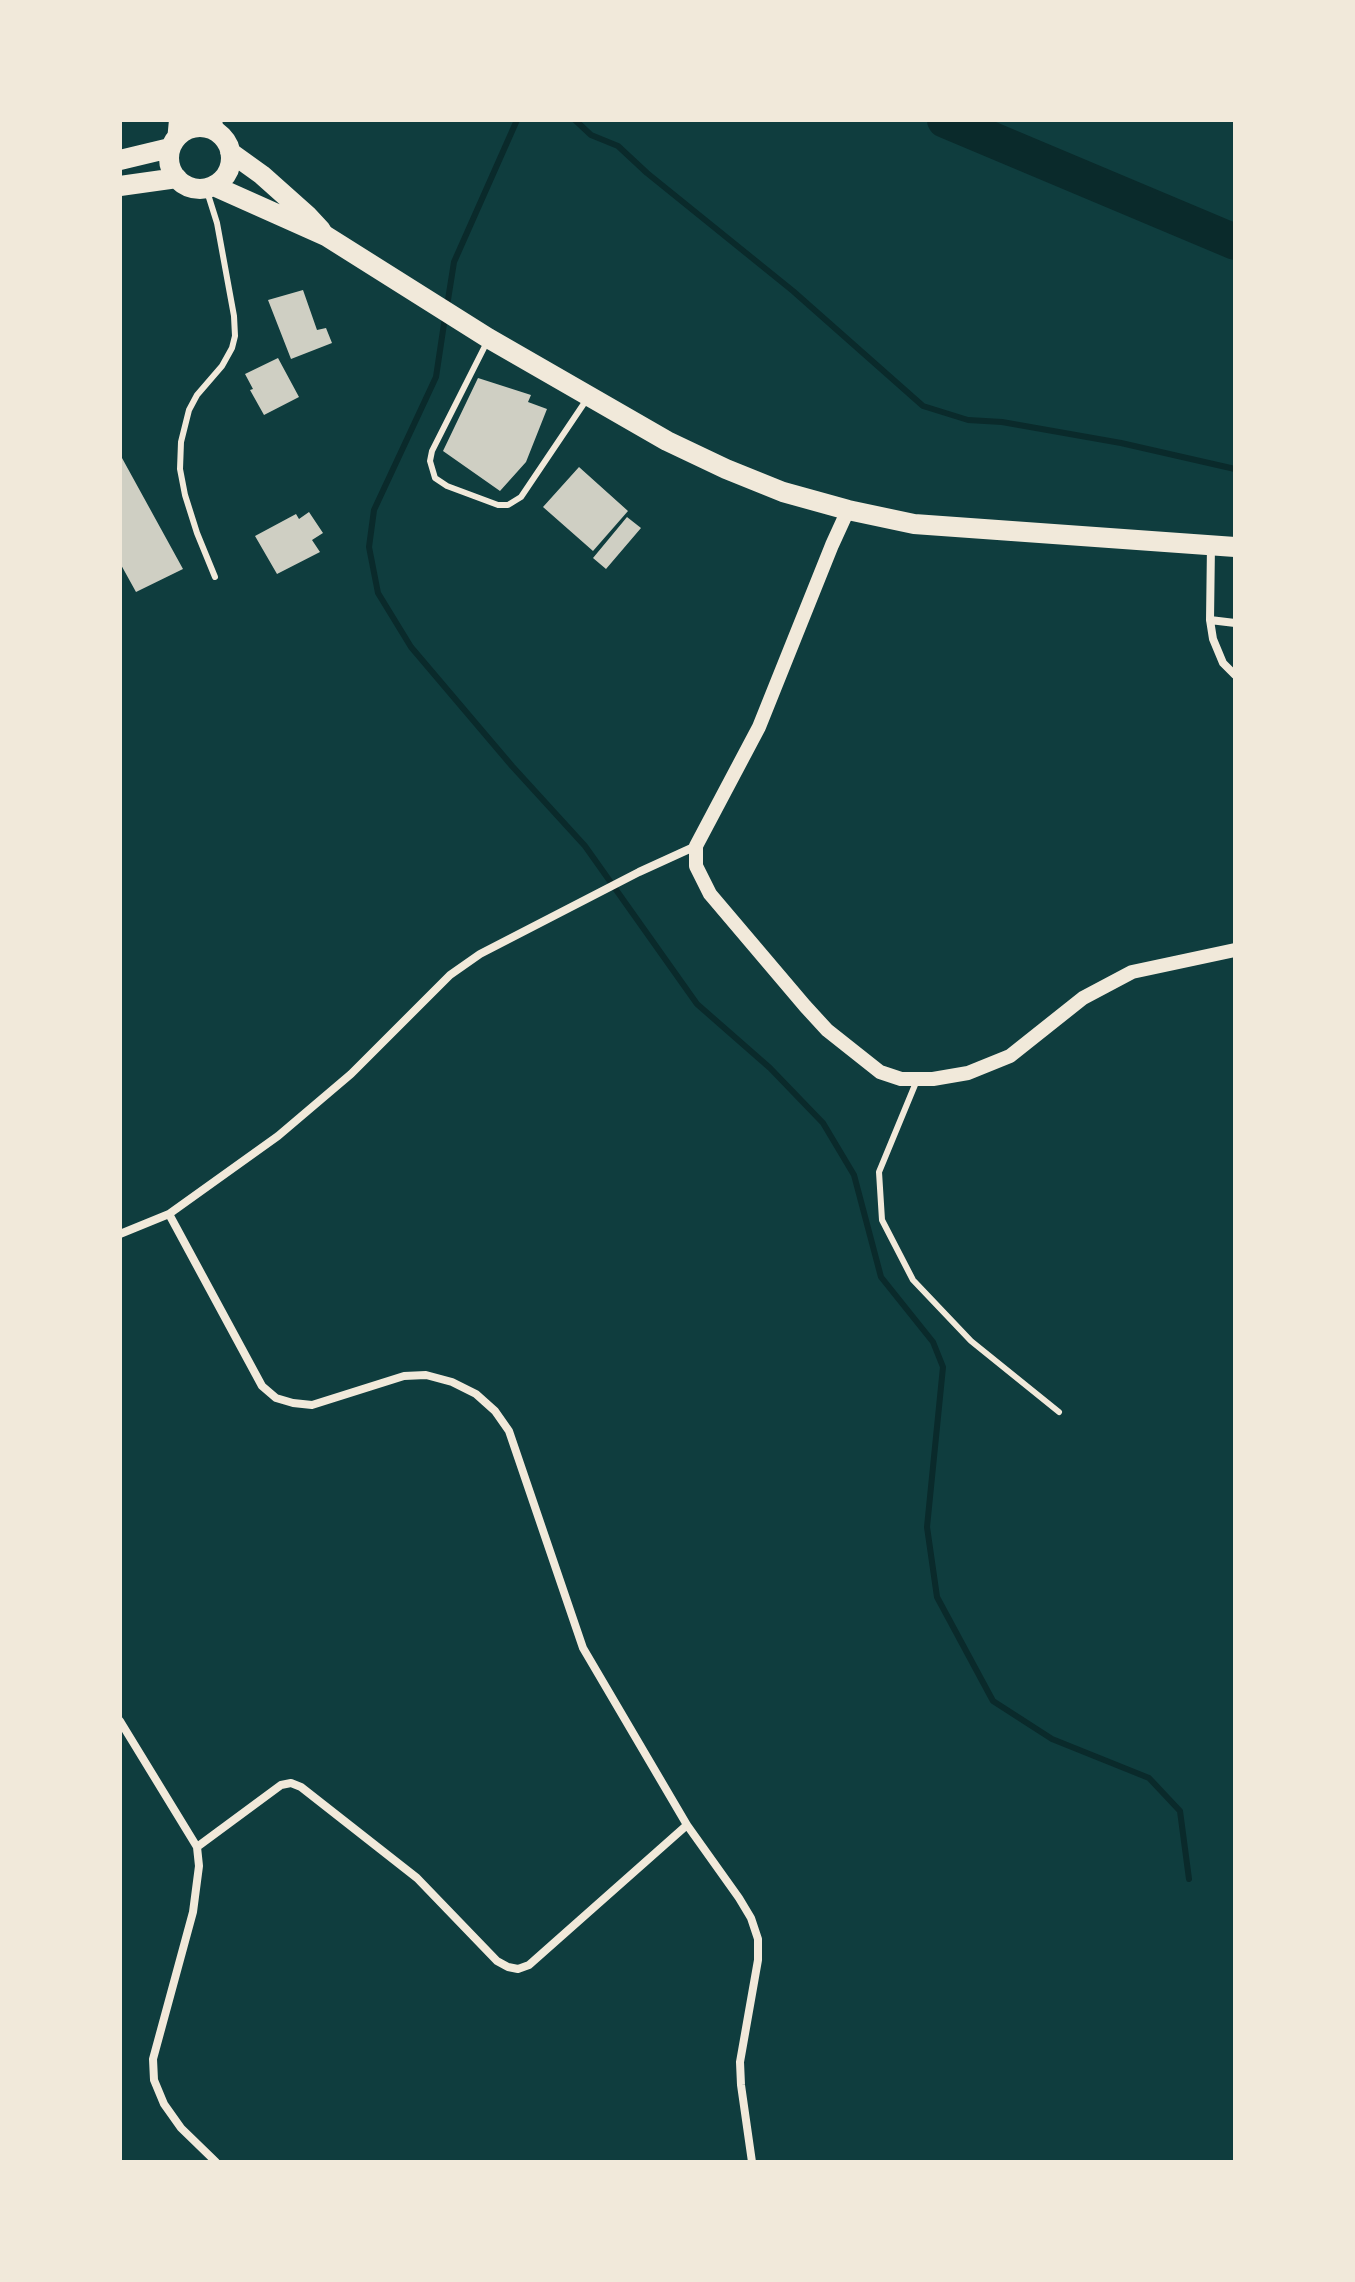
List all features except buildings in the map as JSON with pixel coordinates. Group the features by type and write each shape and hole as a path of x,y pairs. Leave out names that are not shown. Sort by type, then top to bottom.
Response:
{"highway":[{"path":"210,187 226,175 230,152 216,126 210,129 193,128 179,135 172,144 170,164 177,178 190,187 210,187 326,236 481,333 667,441 783,492 914,524 1235,547"},
{"path":"120,160 172,144"},
{"path":"230,152 262,175 326,236"},
{"path":"120,186 177,178"}],"street":[{"path":"172,144 176,120"},
{"path":"848,510 759,727 696,846 696,866 710,894 827,1030 880,1072 901,1079 933,1079 968,1073 1010,1056 1083,998 1132,972 1235,950"},
{"path":"1211,545 1210,620 1213,639 1223,663 1235,675"},
{"path":"1210,620 1235,623"},
{"path":"120,1234 169,1214 278,1136 351,1074 450,975 492,947 696,846"},
{"path":"169,1214 262,1386 276,1398 312,1405 404,1376 426,1375 452,1382 476,1394 495,1411 509,1431 583,1648 687,1825 739,1898 751,1918 758,1939 758,1960 740,2062 752,2162"},
{"path":"120,1721 197,1847 199,1866 193,1912 153,2059 154,2080 164,2104 181,2128 216,2162"},
{"path":"197,1847 281,1785 291,1783 301,1787 417,1878 497,1961 518,1969 529,1965 687,1825"}],"lane":[{"path":"210,187 235,336 222,366 197,395 189,410 181,442 180,469 197,533 215,577"},
{"path":"481,333 432,451 430,461 435,478 447,486 498,505 508,505 521,497 589,396"},
{"path":"917,1079 879,1172 882,1220 913,1280 971,1341 1059,1412"}],"waterway":[{"path":"447,306 454,262 517,120"},
{"path":"575,120 591,135 618,146 793,291 923,406 968,420 1002,422 1121,443 1235,469"},
{"path":"945,120 1235,242"},
{"path":"445,317 436,377 374,510 369,547 378,593 411,647 585,846 697,1004 770,1068 823,1123 854,1175 881,1277 933,1342 943,1367 927,1527 937,1597 993,1701 1052,1739 1149,1778 1180,1811 1189,1879"}]}
